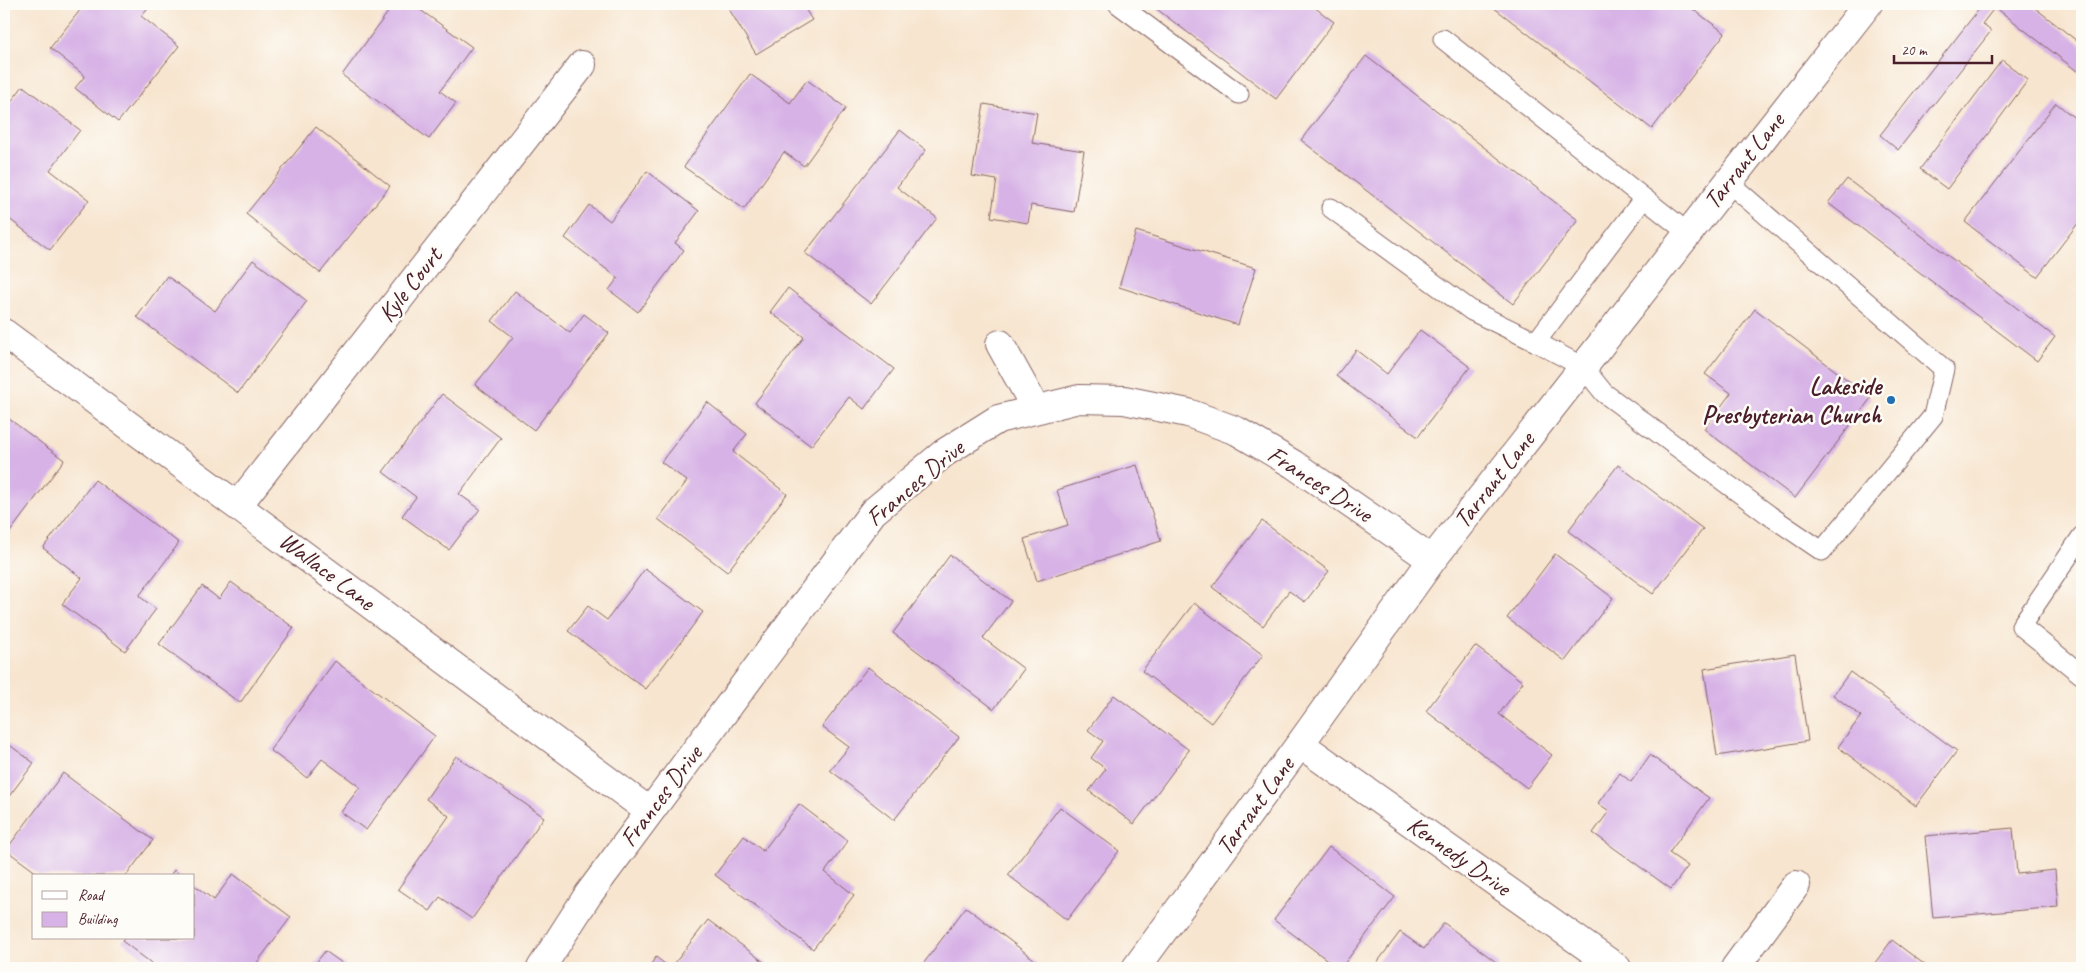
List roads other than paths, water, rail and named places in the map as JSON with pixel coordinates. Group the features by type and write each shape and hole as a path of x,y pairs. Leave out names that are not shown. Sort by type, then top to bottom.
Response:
{"street":[{"name":"Tarrant Lane","path":"1136,968 1432,560 1868,4"},
{"name":"Kyle Court","path":"238,505 582,66"},
{"name":"Wallace Lane","path":"4,333 650,811"},
{"path":"1000,344 1036,409"},
{"name":"Frances Drive","path":"541,968 588,895 872,512 944,452 998,419 1078,399 1124,400 1188,413 1237,431 1293,464 1432,560"},
{"name":"Kennedy Drive","path":"1300,744 1617,968"},
{"path":"1735,968 1796,885"}],"lane":[{"path":"1118,4 1239,94"},
{"path":"1443,39 1688,233"},
{"path":"1331,208 1472,311 1583,367 1604,393 1769,515 1822,551 1933,416 1944,368 1728,182"},
{"path":"1536,342 1644,198"},
{"path":"2082,536 2021,626 2082,675"}],"place":[{"name":"Lakeside Presbyterian Church","path":"1891,400"}]}
